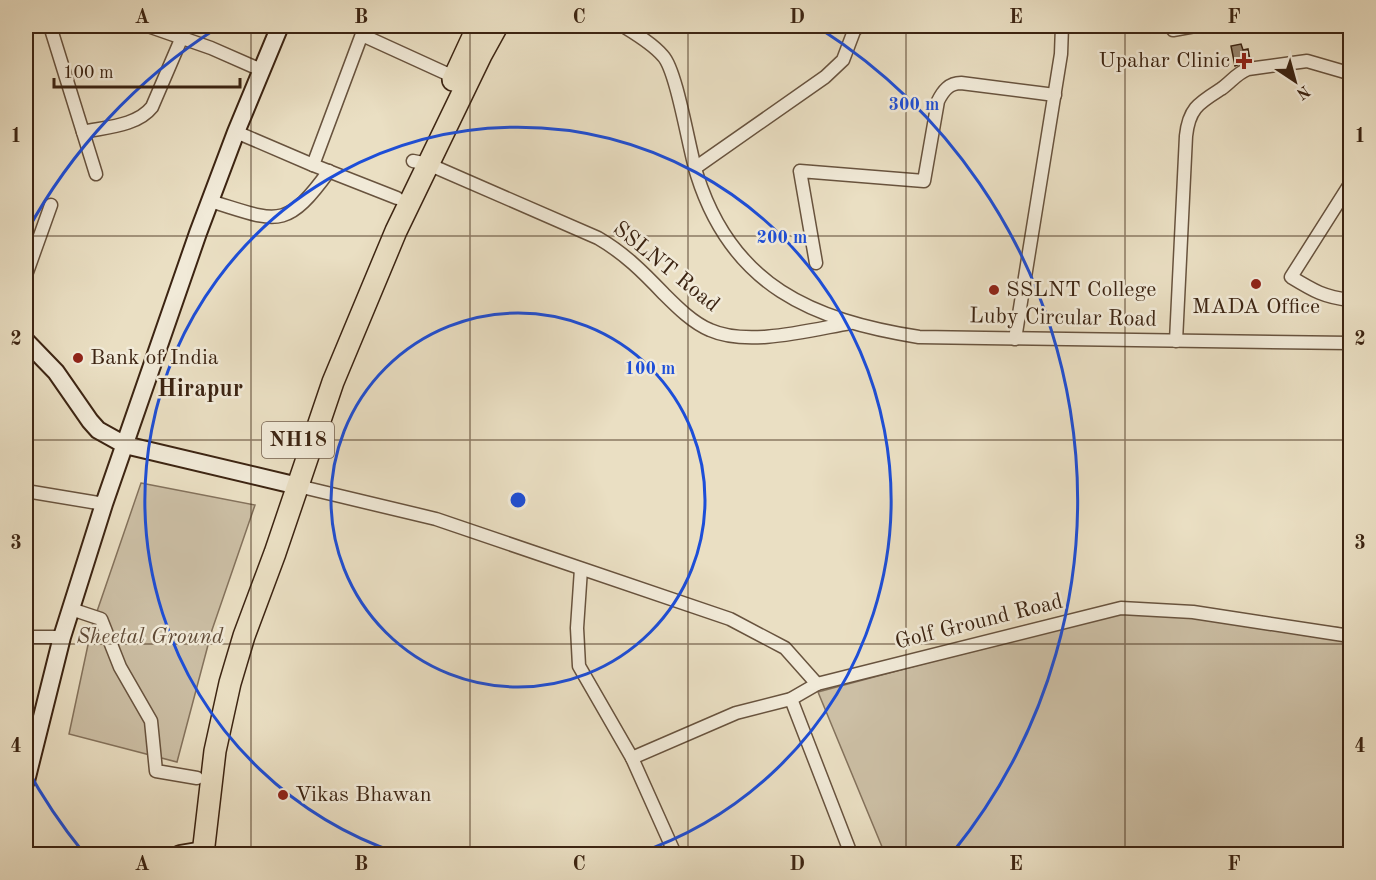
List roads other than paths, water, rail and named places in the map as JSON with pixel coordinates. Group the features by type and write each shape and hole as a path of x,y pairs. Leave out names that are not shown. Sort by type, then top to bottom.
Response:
{"highway":[{"name":"NH18","path":"193,853 197,778 208,717 240,606 396,231 454,77 478,26"},
{"name":"NH18","path":"193,853 230,683 329,354 397,198 421,163 497,26"}],"street":[{"path":"50,26 96,174"},
{"path":"148,26 182,37 261,69"},
{"path":"26,781 62,637 104,504 210,201 280,26"},
{"name":"Luby Circular Road","path":"626,26 665,57 673,78 695,168 717,223 749,267 797,302 824,314 885,331 919,337 1350,343"},
{"path":"695,168 830,73 843,60 854,31 859,26"},
{"path":"1015,339 1055,95 1061,54 1062,26"},
{"path":"1173,30 1195,26"},
{"path":"313,165 363,30 454,77"},
{"path":"83,132 126,122 147,114 182,37"},
{"path":"1176,341 1186,136 1190,115 1199,102 1221,89 1241,71 1248,69 1307,61 1345,72 1350,71"},
{"path":"816,263 800,171 924,181 938,102 950,85 961,83 1055,95"},
{"path":"236,132 397,198"},
{"name":"SSLNT Road","path":"421,163 598,238 614,247 632,261 664,294 695,321 710,330 730,337 750,338 854,323"},
{"path":"210,201 267,218 284,216 300,206 312,194 329,171"},
{"path":"1350,184 1291,277 1316,292 1329,297 1350,300"},
{"path":"26,275 51,205"},
{"path":"26,341 56,372 98,430 125,445 436,519 730,619 785,648 818,684"},
{"path":"26,491 104,504"},
{"path":"581,569 577,628 579,666 632,758 675,855"},
{"name":"Golf Ground Road","path":"632,758 736,713 791,699 818,684 1121,608 1193,612 1350,636"},
{"path":"71,609 101,619 120,667 151,721 156,771 197,778"},
{"path":"26,637 62,637"},
{"path":"791,699 851,855"}],"place":[{"name":"Upahar Clinic","path":"1244,61"},
{"name":"MADA Office","path":"1256,284"},
{"name":"SSLNT College","path":"994,290"},
{"name":"Bank of India","path":"78,358"},
{"name":"Vikas Bhawan","path":"283,795"}],"district":[{"name":"Hirapur","path":"200,390"}],"park label":[{"name":"Sheetal Ground","path":"150,637"}]}
